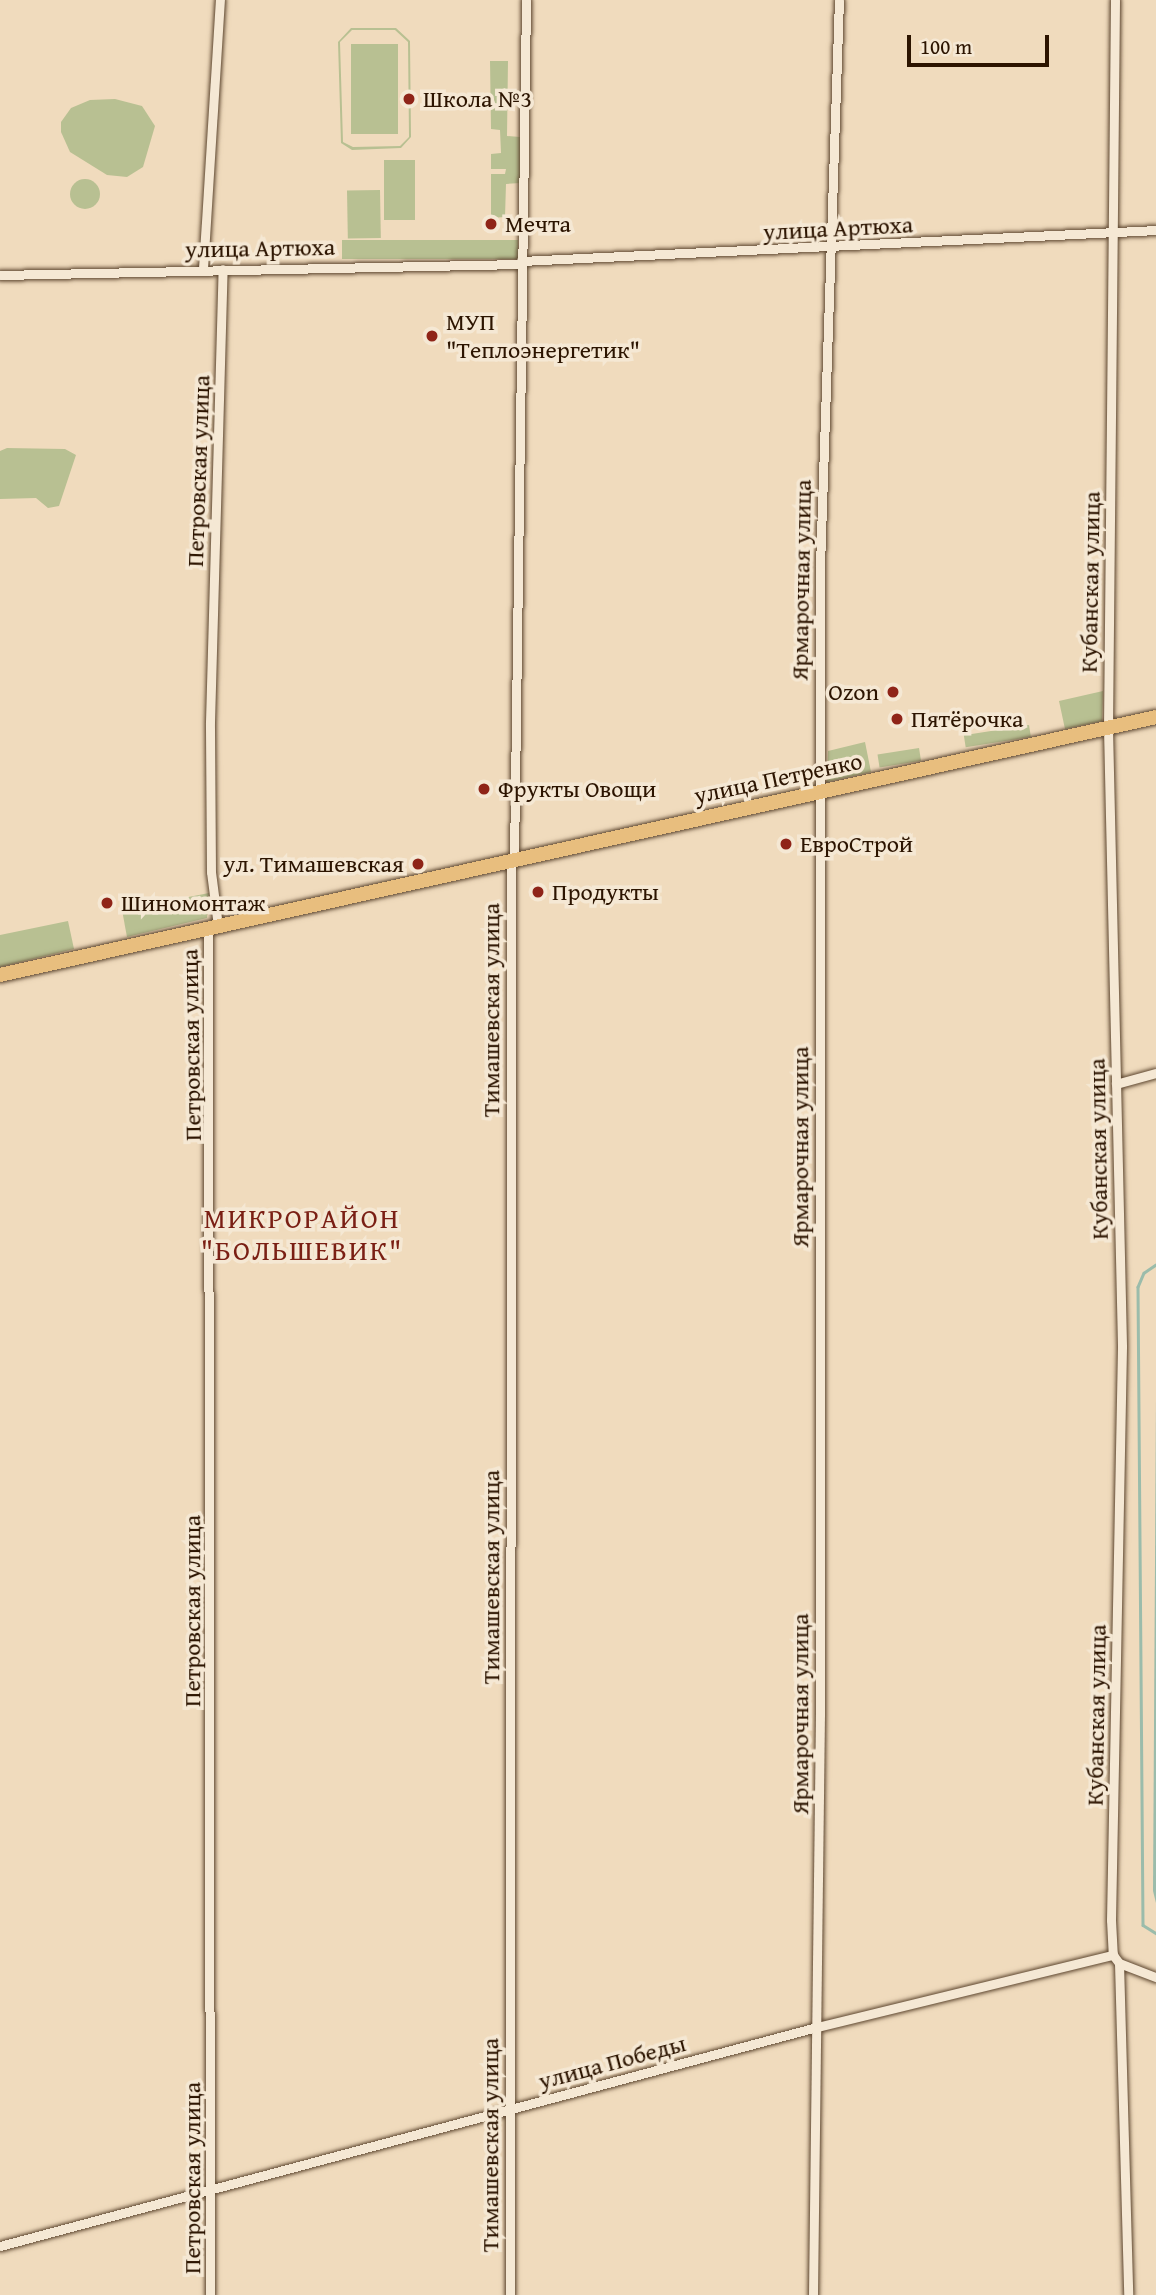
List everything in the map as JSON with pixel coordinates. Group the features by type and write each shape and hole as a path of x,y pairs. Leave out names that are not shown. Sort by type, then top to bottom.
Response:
{"main road":[{"name":"улица Петренко","path":"0,975 1156,718"}],"street":[{"path":"203,269 220,0"},
{"name":"Тимашевская улица","path":"510,2295 512,860 526,0"},
{"name":"Ярмарочная улица","path":"813,2295 817,2027 818,793 822,473 839,0"},
{"name":"Кубанская улица","path":"1115,0 1108,728 1122,1347 1116,1959 1128,2295"},
{"name":"улица Артюха","path":"0,275 521,262 831,249 1156,230"},
{"name":"Петровская улица","path":"210,2295 213,927 210,722 223,269"},
{"path":"1116,1084 1156,1073"},
{"path":"1116,1959 1156,1977"},
{"name":"улица Победы","path":"0,2246 817,2027 1116,1959"}],"shaded area":[{"path":"351,28 396,28 410,41 411,137 401,148 352,150 341,143 338,42","holes":["352,30 395,30 408,42 409,137 400,146 353,147 343,142 340,42"]},
{"path":"351,44 398,44 398,134 351,134"},
{"path":"490,61 508,61 507,136 520,137 520,183 506,184 505,217 491,218 491,174 505,174 506,169 491,169 491,154 501,153 500,130 491,129"},
{"path":"115,99 142,106 155,126 143,167 127,177 107,175 70,152 61,132 61,122 71,108 90,100"},
{"path":"384,160 415,160 415,220 384,220"},
{"path":"85,179 96,183 100,194 96,205 85,209 74,205 70,194 74,183"},
{"path":"380,190 381,238 348,239 347,191"},
{"path":"342,240 518,240 518,259 342,259"},
{"path":"7,448 65,449 76,455 59,506 48,508 36,498 0,499 0,451"},
{"path":"1103,691 1102,721 1065,729 1059,701"},
{"path":"1029,725 1031,737 966,747 964,735"},
{"path":"865,742 871,772 827,782 828,751"},
{"path":"919,748 921,761 880,767 878,755"},
{"path":"209,893 207,918 127,937 122,910"},
{"path":"68,921 74,949 0,967 0,935"},
{"path":"1156,1397 1156,1903 1153,1891"}],"waterway":[{"path":"1156,1265 1144,1273 1138,1287 1143,1925 1156,1933"}],"place":[{"name":"Школа №3","path":"409,99"},
{"name":"Мечта","path":"491,224"},
{"name":"МУП \"Теплоэнергетик\"","path":"432,336"},
{"name":"Ozon","path":"893,692"},
{"name":"Пятёрочка","path":"897,719"},
{"name":"Фрукты Овощи","path":"484,789"},
{"name":"ЕвроСтрой","path":"786,844"},
{"name":"ул. Тимашевская","path":"418,864"},
{"name":"Продукты","path":"538,892"},
{"name":"Шиномонтаж","path":"107,903"}],"district":[{"name":"МИКРОРАЙОН \"БОЛЬШЕВИК\"","path":"302,1234"}]}
